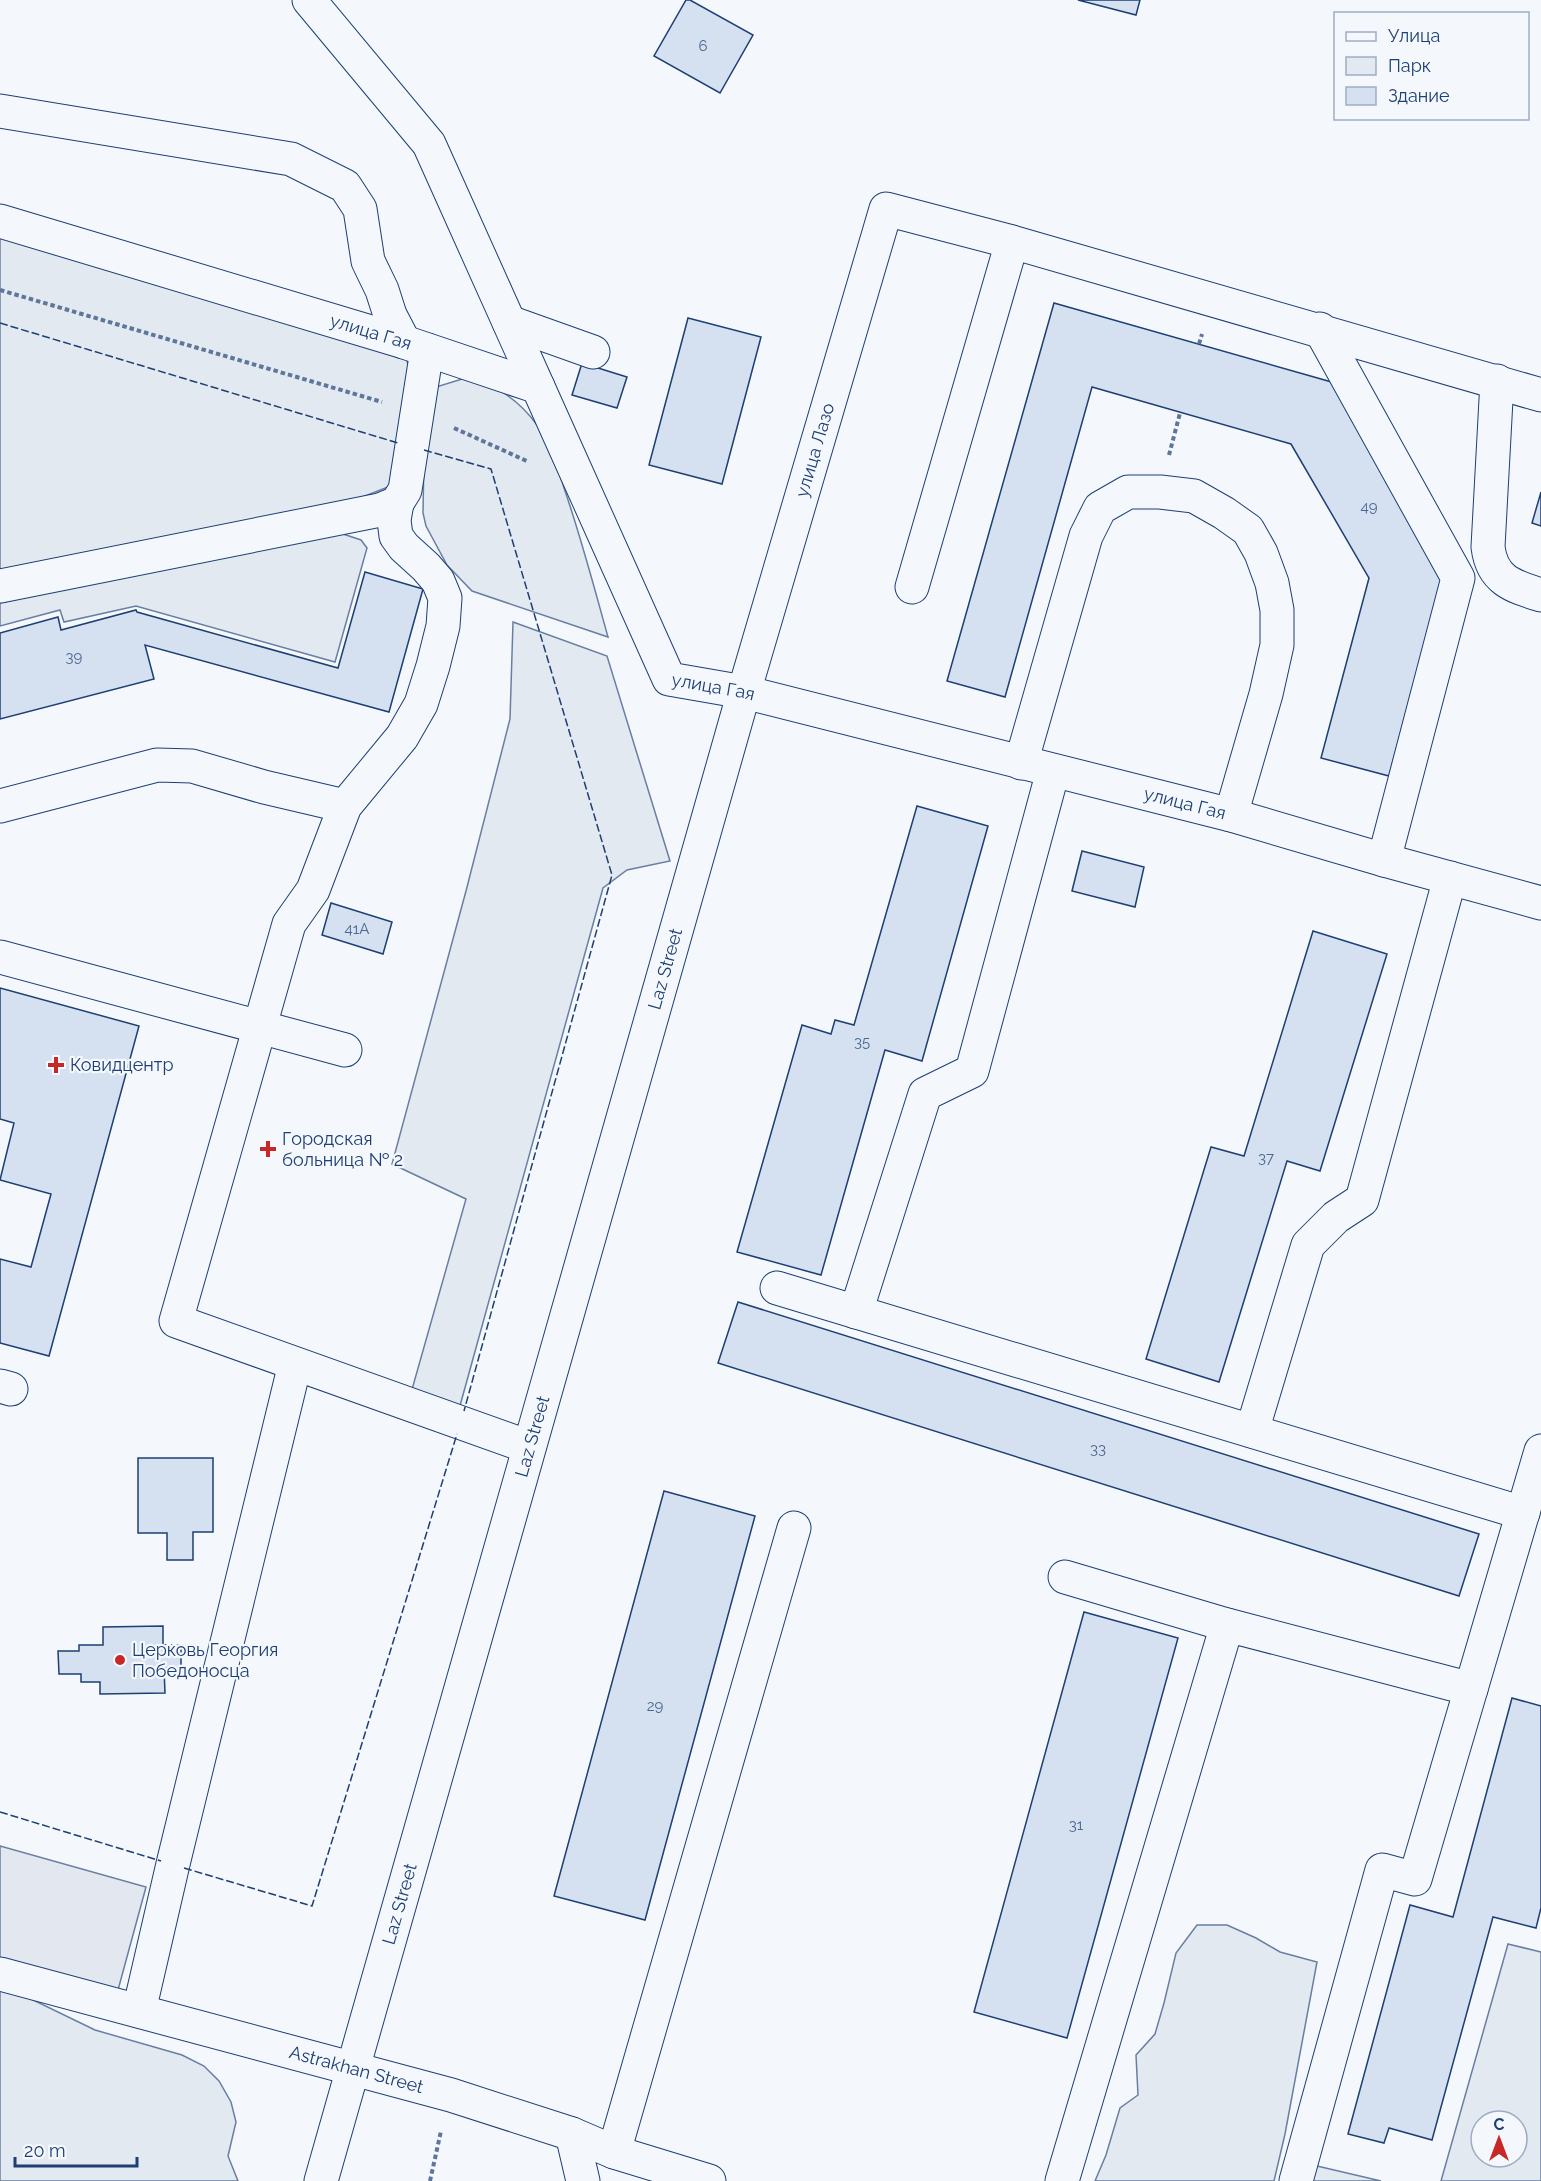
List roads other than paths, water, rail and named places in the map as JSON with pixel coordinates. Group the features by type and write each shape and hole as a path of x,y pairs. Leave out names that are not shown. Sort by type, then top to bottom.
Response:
{"street":[{"path":"309,0 429,144 538,387"},
{"path":"0,111 291,159 345,186 360,209 368,261 382,290 390,315 416,346 416,412 405,490 397,502 394,519 396,536 438,581 445,598 443,626 421,704 402,737 345,806 312,890 289,924 176,1321 529,1447"},
{"name":"улица Лазо","path":"744,692 886,209 1012,242"},
{"name":"улица Гая","path":"0,221 416,346 538,387 669,679 744,692 1231,815 1541,903"},
{"path":"912,587 1012,242 1541,394"},
{"path":"509,322 593,352"},
{"path":"1320,329 1458,578 1384,860"},
{"path":"1497,381 1488,547 1490,562 1500,576 1517,587 1541,595"},
{"path":"1021,763 1086,536 1100,508 1128,492 1160,492 1194,496 1248,530 1262,553 1272,583 1277,610 1277,645 1266,694 1231,815"},
{"path":"0,586 380,510 397,502"},
{"name":"Laz Street","path":"321,2181 744,692"},
{"path":"0,806 157,765 192,766 264,787 345,806"},
{"path":"856,1312 925,1094 972,1071 1053,771"},
{"path":"1252,1431 1308,1245 1336,1217 1362,1200 1450,878"},
{"path":"0,957 345,1050"},
{"path":"777,1288 1523,1513"},
{"path":"139,2011 295,1364"},
{"path":"1296,2181 1382,1870 1415,1879 1541,1451"},
{"path":"614,2151 794,1528"},
{"path":"1065,1577 1227,1625 1471,1689"},
{"path":"1062,2181 1227,1625"},
{"name":"Astrakhan Street","path":"0,1974 451,2095 709,2181"},
{"path":"572,2134 583,2181"}],"place":[{"name":"Ковидцентр","path":"56,1065"},
{"name":"Городская больница № 2","path":"268,1149"},
{"name":"Церковь Георгия Победоносца","path":"120,1660"}]}
